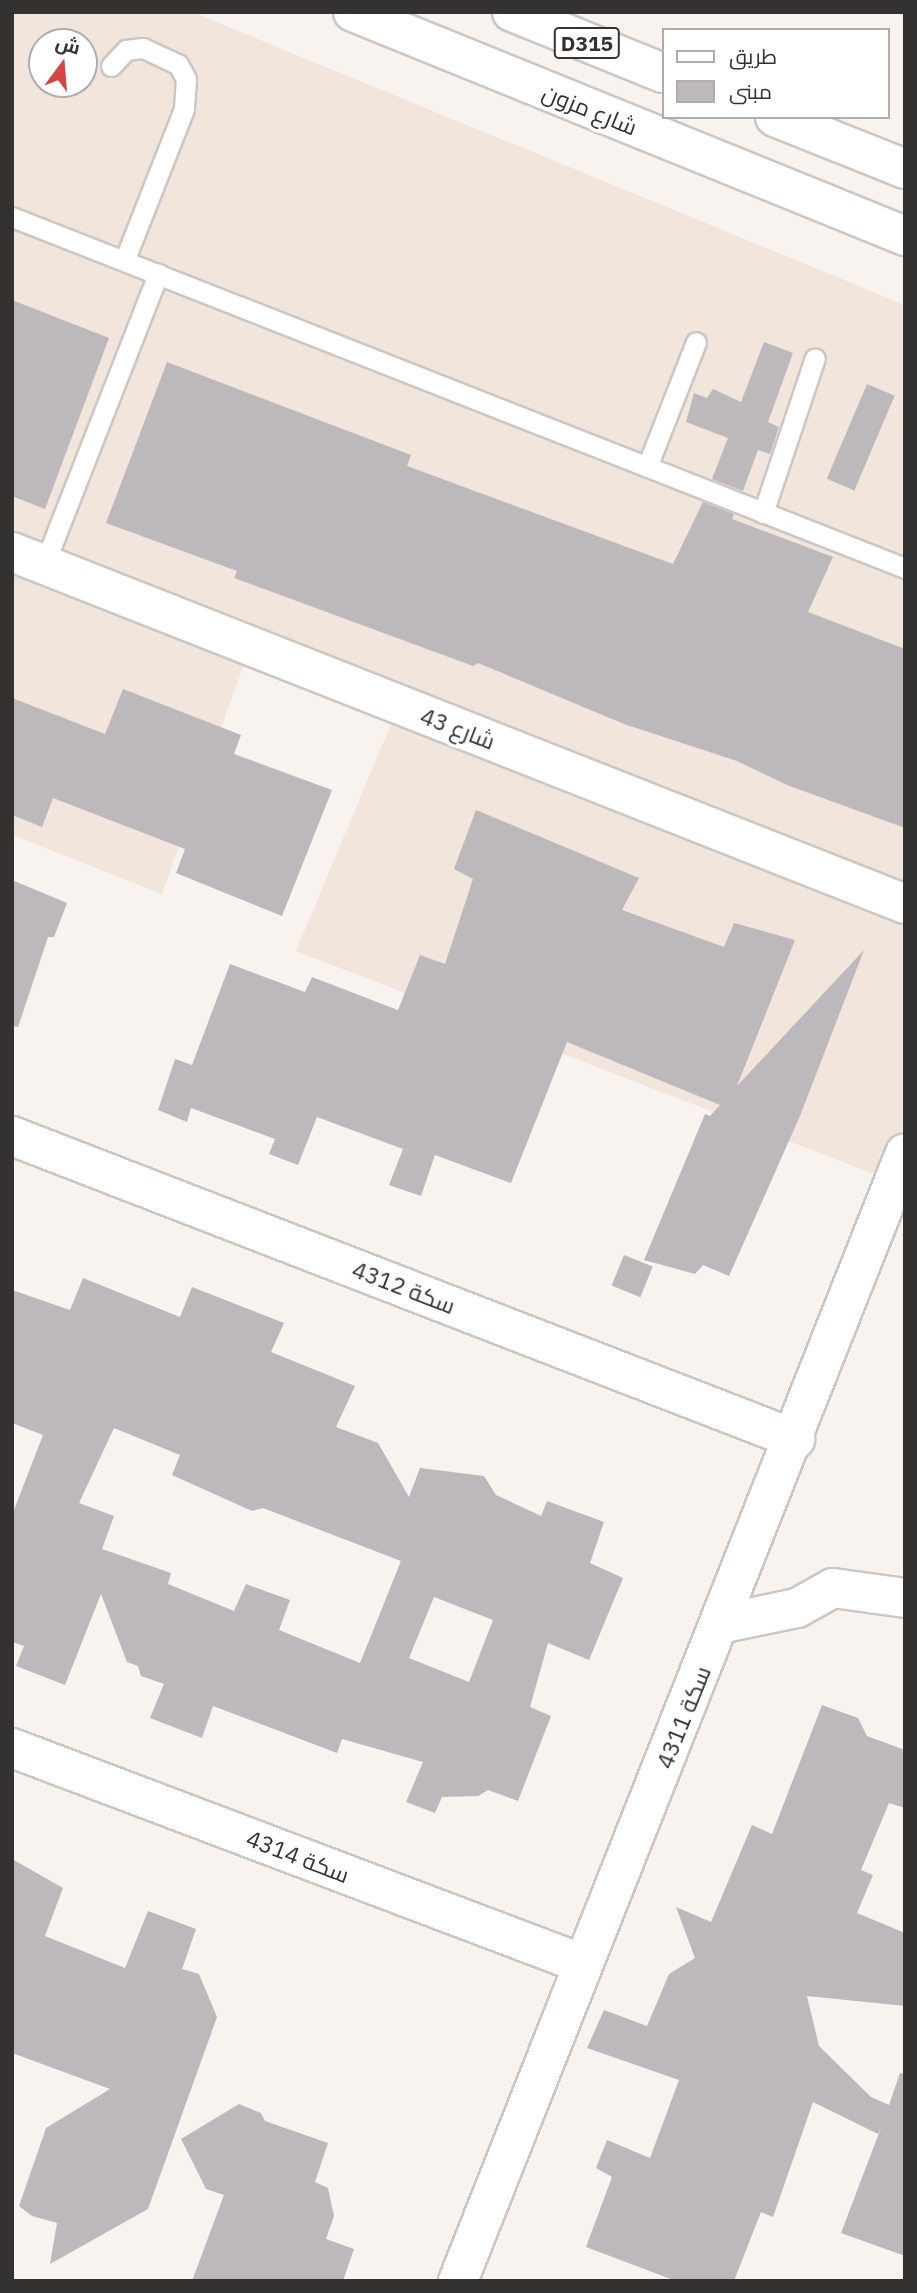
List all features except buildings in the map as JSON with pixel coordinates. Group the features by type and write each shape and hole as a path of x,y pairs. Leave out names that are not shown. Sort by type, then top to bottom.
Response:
{"street":[{"name":"شارع مزون","path":"353,12 897,239"},
{"name":"D315","path":"512,12 662,73"},
{"path":"780,119 905,169"},
{"name":"شارع 43","path":"28,559 905,904"},
{"name":"سكة 4312","path":"12,1136 795,1439"},
{"name":"سكة 4311","path":"458,2281 795,1439 905,1153"},
{"path":"720,1624 797,1608 833,1588 905,1598"},
{"name":"سكة 4314","path":"12,1748 583,1964"}],"lane":[{"path":"111,66 126,51 143,48 178,64 186,79 184,109 124,261"},
{"path":"12,217 905,568"},
{"path":"28,559 158,274"},
{"path":"647,467 695,342"},
{"path":"763,513 815,358"}],"shaded area":[{"path":"12,12 192,12 905,305 905,1186 296,951 399,705 250,647 162,894 12,835"}]}
